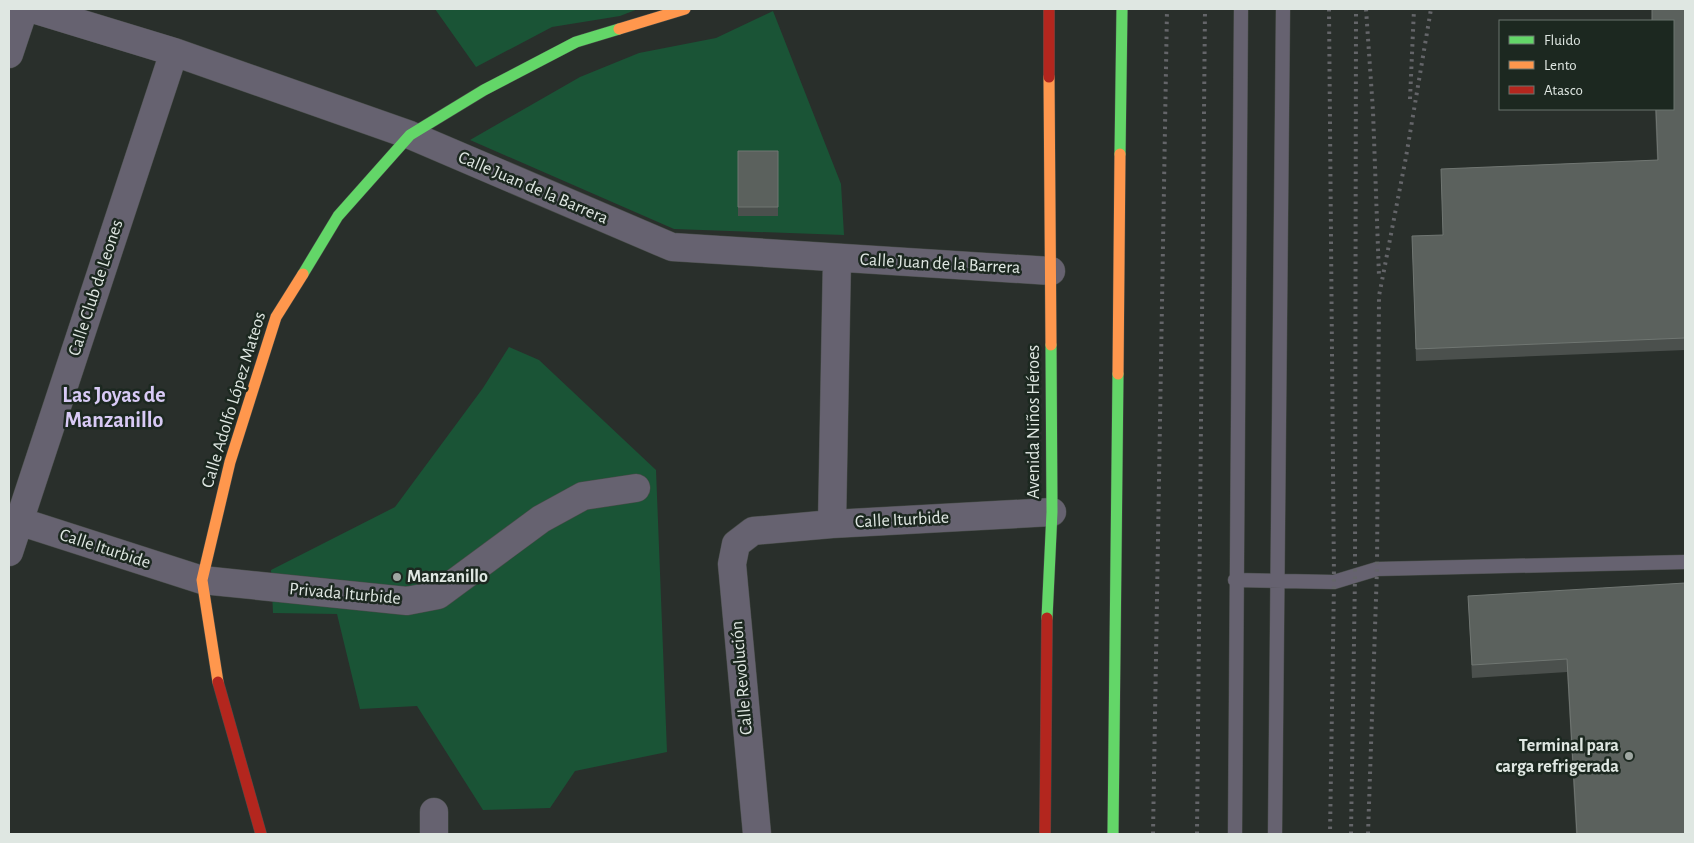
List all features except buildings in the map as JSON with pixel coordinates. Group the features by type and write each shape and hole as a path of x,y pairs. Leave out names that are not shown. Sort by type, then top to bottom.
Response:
{"main road":[{"name":"Calle Adolfo López Mateos","path":"261,834 220,695 202,580 230,462 276,317 338,216 410,135 484,90 576,42 685,9"},
{"name":"Avenida Niños Héroes","path":"1045,834 1048,568 1052,512 1049,9"},
{"path":"1113,834 1122,9"}],"street":[{"path":"9,54 24,9"},
{"name":"Calle Juan de la Barrera","path":"33,9 174,52 410,135 672,247 1051,271"},
{"name":"Calle Club de Leones","path":"9,552 14,520 174,52"},
{"path":"832,524 837,258"},
{"name":"Privada Iturbide","path":"202,580 406,601 438,595 549,514 583,496 636,488"},
{"name":"Calle Iturbide","path":"753,531 832,524 1052,512"},
{"name":"Calle Iturbide","path":"14,520 202,580"},
{"name":"Calle Revolución","path":"753,531 736,544 732,564 757,834"}],"lane":[{"path":"1235,834 1235,580 1241,9"},
{"path":"1276,834 1283,9"},
{"path":"1235,580 1334,582 1377,569 1685,562"}],"green space":[{"path":"435,9 638,9 620,16 552,27 476,67"},
{"path":"773,11 841,184 844,235 674,229 470,140 580,77 639,53 716,38"},
{"path":"509,347 539,360 656,470 667,752 575,771 550,808 483,810 417,706 360,709 337,614 273,613 271,570 395,507 483,388"}],"railway":[{"path":"1153,834 1167,9"},
{"path":"1197,834 1205,9"},
{"path":"1329,9 1334,582 1330,834"},
{"path":"1351,834 1355,576 1356,9"},
{"path":"1366,9 1373,111 1379,276"},
{"path":"1410,99 1414,9"},
{"path":"1368,834 1377,569 1379,296 1406,157 1431,9"}],"traffic: fast":[{"path":"1120,154 1122,9"},
{"path":"303,274 338,216 410,135 484,90 576,42 619,29"},
{"path":"1047,618 1052,512 1051,345"},
{"path":"1113,834 1118,374"}],"traffic: slow":[{"path":"619,29 685,9"},
{"path":"1049,77 1051,345"},
{"path":"1118,374 1120,154"},
{"path":"218,682 202,580 230,462 276,317 303,274"}],"traffic: jam":[{"path":"1049,9 1049,77"},
{"path":"1045,834 1047,618"},
{"path":"218,682 261,834"}],"place":[{"name":"Manzanillo","path":"397,577"},
{"name":"Terminal para carga refrigerada","path":"1629,756"}],"district":[{"name":"Las Joyas de Manzanillo","path":"114,408"}]}
